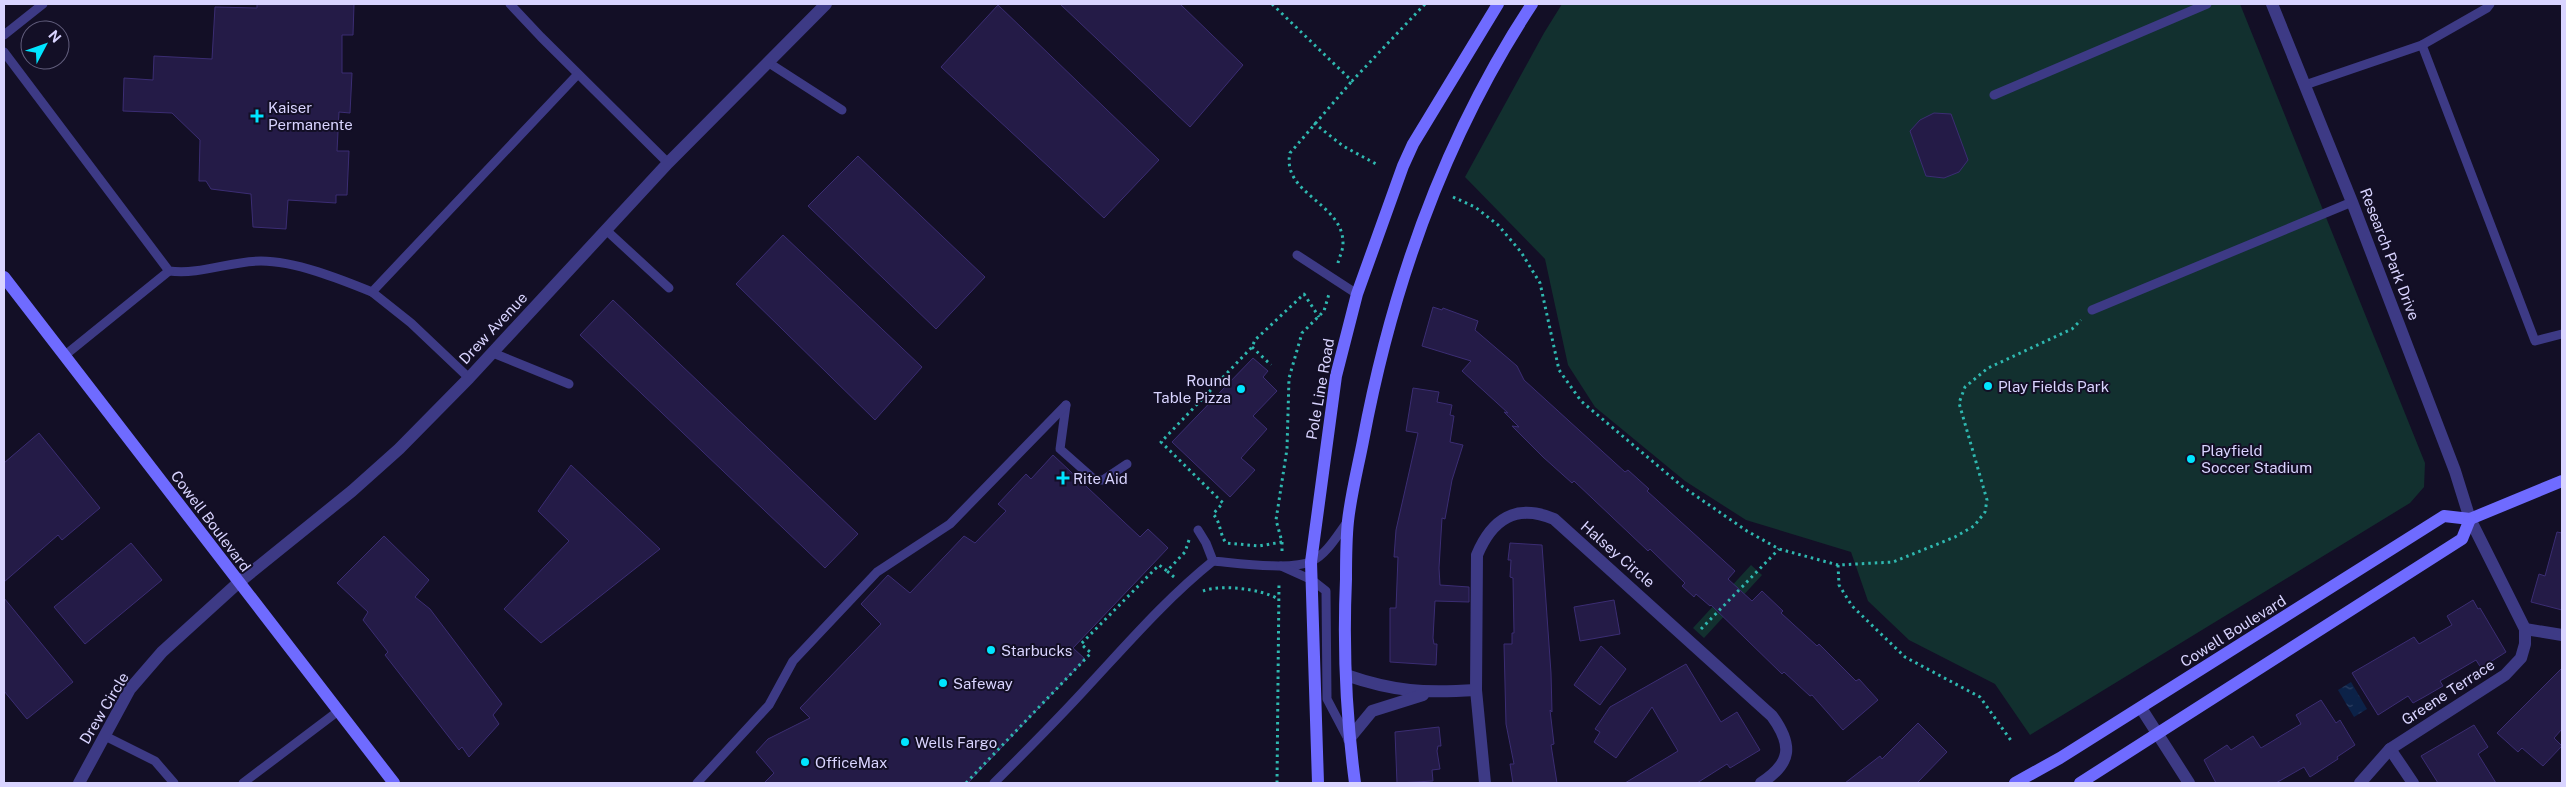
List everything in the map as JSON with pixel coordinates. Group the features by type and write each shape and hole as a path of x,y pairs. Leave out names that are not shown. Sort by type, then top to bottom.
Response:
{"main road":[{"name":"Pole Line Road","path":"1318,783 1311,562 1336,376 1357,294 1403,166 1414,144 1498,4"},
{"path":"1355,783 1349,739 1344,614 1348,521 1370,406 1392,315 1421,221 1462,123 1510,37 1532,4"},
{"name":"Cowell Boulevard","path":"4,277 337,712 394,783"},
{"name":"Cowell Boulevard","path":"2015,783 2060,758 2141,708 2444,516 2470,519 2562,481"},
{"path":"2080,783 2159,735 2462,539 2470,519"}],"street":[{"name":"Research Park Drive","path":"2272,4 2352,202 2455,472 2470,519"},
{"name":"Drew Avenue","path":"162,652 238,583 352,491 399,449 469,378 668,163 769,63 822,5"},
{"name":"Halsey Circle","path":"1485,783 1476,690 1477,555 1484,538 1495,527 1511,515 1522,511 1537,512 1554,519 1772,716 1781,729 1787,746 1787,755 1782,767 1761,783"},
{"path":"2470,519 2525,629 2562,635"},
{"name":"Greene Terrace","path":"2360,783 2390,749 2505,675 2521,658 2525,644 2525,629"},
{"name":"Drew Circle","path":"79,783 130,689 162,652"},
{"path":"1346,675 1379,686 1428,693 1476,690"},
{"path":"1349,739 1372,711 1428,693"},
{"path":"2141,708 2189,783"},
{"path":"2390,749 2413,783"}],"lane":[{"path":"4,35 43,4"},
{"path":"510,4 668,163"},
{"path":"1994,95 2207,4"},
{"path":"2305,86 2422,45 2488,8 2490,4"},
{"path":"2422,45 2535,342 2562,334"},
{"path":"4,52 169,271"},
{"path":"769,63 842,110"},
{"path":"372,292 578,74"},
{"path":"2092,310 2352,202"},
{"path":"606,230 669,288"},
{"path":"1297,254 1333,280 1357,294"},
{"path":"64,356 169,271 189,273 261,262 288,264 372,292 411,323 469,378"},
{"path":"493,352 569,384"},
{"path":"697,783 769,705 793,661 877,572 950,524 1066,405 1060,449 1095,480 1103,480 1128,464"},
{"path":"994,783 1088,687 1128,641 1183,585 1212,561 1281,566 1311,562 1322,554 1348,521"},
{"path":"1198,530 1206,544 1212,561"},
{"path":"1281,566 1312,580 1326,591 1327,699 1349,739"},
{"path":"242,783 337,712"},
{"path":"105,736 154,761 174,783"}],"path":[{"path":"1272,4 1352,80"},
{"path":"1277,783 1278,601 1282,542 1276,520 1287,449 1289,378 1302,333 1324,311 1343,244 1337,223 1323,204 1296,183 1288,163 1290,154 1314,123 1352,80 1425,4"},
{"path":"1314,123 1343,146 1378,165"},
{"path":"1453,197 1475,207 1498,225 1522,252 1540,283 1559,370 1581,401 1683,487 1747,531 1779,549 1838,565 1893,562 1955,537 1974,526 1985,512 1987,500 1959,403 1965,387 1988,368 2072,329 2092,310"},
{"path":"1282,542 1258,546 1226,543 1222,537 1218,520 1213,514 1223,502 1161,442 1252,347 1255,340 1304,294 1319,317"},
{"path":"1252,347 1271,366"},
{"path":"1691,641 1779,549"},
{"path":"966,783 1091,653 1081,644 1159,565 1167,571"},
{"path":"1838,565 1839,585 1852,606 1906,657 1980,697 2012,742"}],"green space":[{"name":"Play Fields Park","path":"1562,4 2240,4 2425,463 2424,487 2410,503 2030,735 1995,684 1909,640 1868,601 1851,552 1746,520 1685,481 1595,407 1568,365 1545,259 1465,177 1544,33"},
{"path":"1751,565 1762,575 1704,638 1693,628"}],"water":[{"path":"2351,682 2367,709 2354,717 2338,690"}],"building":[{"name":"Kaiser Permanente","path":"257,4 354,4 353,35 342,35 342,73 352,73 350,113 339,112 337,151 349,151 347,195 336,195 336,203 288,200 286,229 253,227 251,194 211,189 206,181 199,181 200,140 172,113 123,111 124,78 153,80 154,56 212,59 215,7 257,8"},
{"path":"1060,4 1180,4 1243,65 1190,127"},
{"path":"998,5 1159,160 1104,218 941,67"},
{"path":"1934,113 1951,114 1968,160 1959,172 1944,178 1926,176 1910,131 1920,120"},
{"path":"858,156 985,277 936,329 808,206"},
{"path":"783,235 922,367 875,420 736,284"},
{"path":"613,300 858,534 825,568 580,335"},
{"path":"1433,307 1442,310 1443,308 1478,321 1475,330 1517,366 1524,380 1625,472 1628,470 1649,489 1647,491 1735,571 1728,579 1752,601 1762,591 1783,611 1781,613 1817,646 1819,644 1856,681 1859,679 1878,700 1843,730 1812,695 1810,696 1784,672 1782,674 1711,605 1696,594 1694,597 1682,586 1685,583 1650,549 1648,551 1574,481 1572,483 1543,457 1512,426 1519,427 1504,412 1508,413 1462,371 1471,361 1422,346"},
{"path":"1253,358 1268,371 1263,377 1277,391 1253,416 1267,429 1241,458 1255,470 1230,497 1172,442"},
{"path":"1413,388 1439,392 1437,402 1452,405 1450,415 1454,416 1450,442 1463,445 1452,480 1445,519 1442,518 1439,568 1440,585 1469,587 1469,602 1435,601 1433,638 1434,644 1437,644 1436,665 1390,662 1390,608 1396,608 1398,557 1394,557 1396,530 1418,433 1406,431"},
{"path":"39,433 100,508 62,540 58,535 4,582 4,463"},
{"name":"Safeway","path":"1053,455 1140,537 1148,529 1168,548 1073,648 1085,659 968,783 764,783 774,773 756,752 768,739 810,718 800,708 881,624 861,604 888,575 910,593 964,536 975,543 1006,511 998,504 1026,474 1031,479"},
{"path":"571,465 660,549 541,643 504,609 569,541 538,511"},
{"path":"2557,532 2562,533 2562,610 2531,602 2539,574 2545,576"},
{"path":"384,536 429,580 415,597 430,609 502,704 493,715 499,724 469,757 462,747 459,750 385,655 388,652 363,620 368,612 337,583"},
{"path":"131,543 162,580 85,644 54,607"},
{"path":"1510,543 1542,545 1551,673 1552,712 1550,710 1554,744 1551,745 1557,783 1513,783 1510,764 1514,764 1506,724 1504,644 1512,644 1512,633 1514,633 1513,578 1510,577 1511,560 1508,560"},
{"path":"4,598 73,682 27,719 4,691"},
{"path":"1614,600 1620,634 1580,641 1574,607"},
{"path":"2473,600 2478,609 2480,608 2506,652 2481,668 2476,660 2440,681 2443,686 2424,697 2413,703 2408,696 2378,715 2352,673 2414,637 2419,644 2452,625 2447,616"},
{"path":"1601,646 1626,669 1600,705 1574,685"},
{"path":"1686,664 1721,722 1737,712 1760,750 1730,768 1727,764 1697,783 1625,783 1678,751 1652,707 1616,758 1594,742 1600,732 1595,729 1610,707"},
{"path":"2562,668 2562,729 2554,738 2562,746 2543,766 2522,748 2518,752 2497,733"},
{"path":"2321,700 2336,723 2340,720 2355,745 2337,757 2338,759 2310,777 2304,767 2276,783 2216,783 2204,760 2227,745 2231,750 2253,736 2261,748 2301,724 2296,715"},
{"path":"1918,723 1947,752 1917,783 1845,783 1880,756 1882,759"},
{"path":"2474,725 2488,747 2478,754 2496,783 2438,783 2421,756"},
{"path":"1439,727 1441,746 1438,746 1437,751 1440,769 1432,770 1433,781 1397,783 1395,732"}],"place":[{"name":"Kaiser Permanente","path":"257,116"},
{"name":"Play Fields Park","path":"1988,386"},
{"name":"Round Table Pizza","path":"1241,389"},
{"name":"Playfield Soccer Stadium","path":"2191,459"},
{"name":"Rite Aid","path":"1063,478"},
{"name":"Starbucks","path":"991,650"},
{"name":"Safeway","path":"943,683"},
{"name":"Wells Fargo","path":"905,742"},
{"name":"OfficeMax","path":"805,762"}]}
